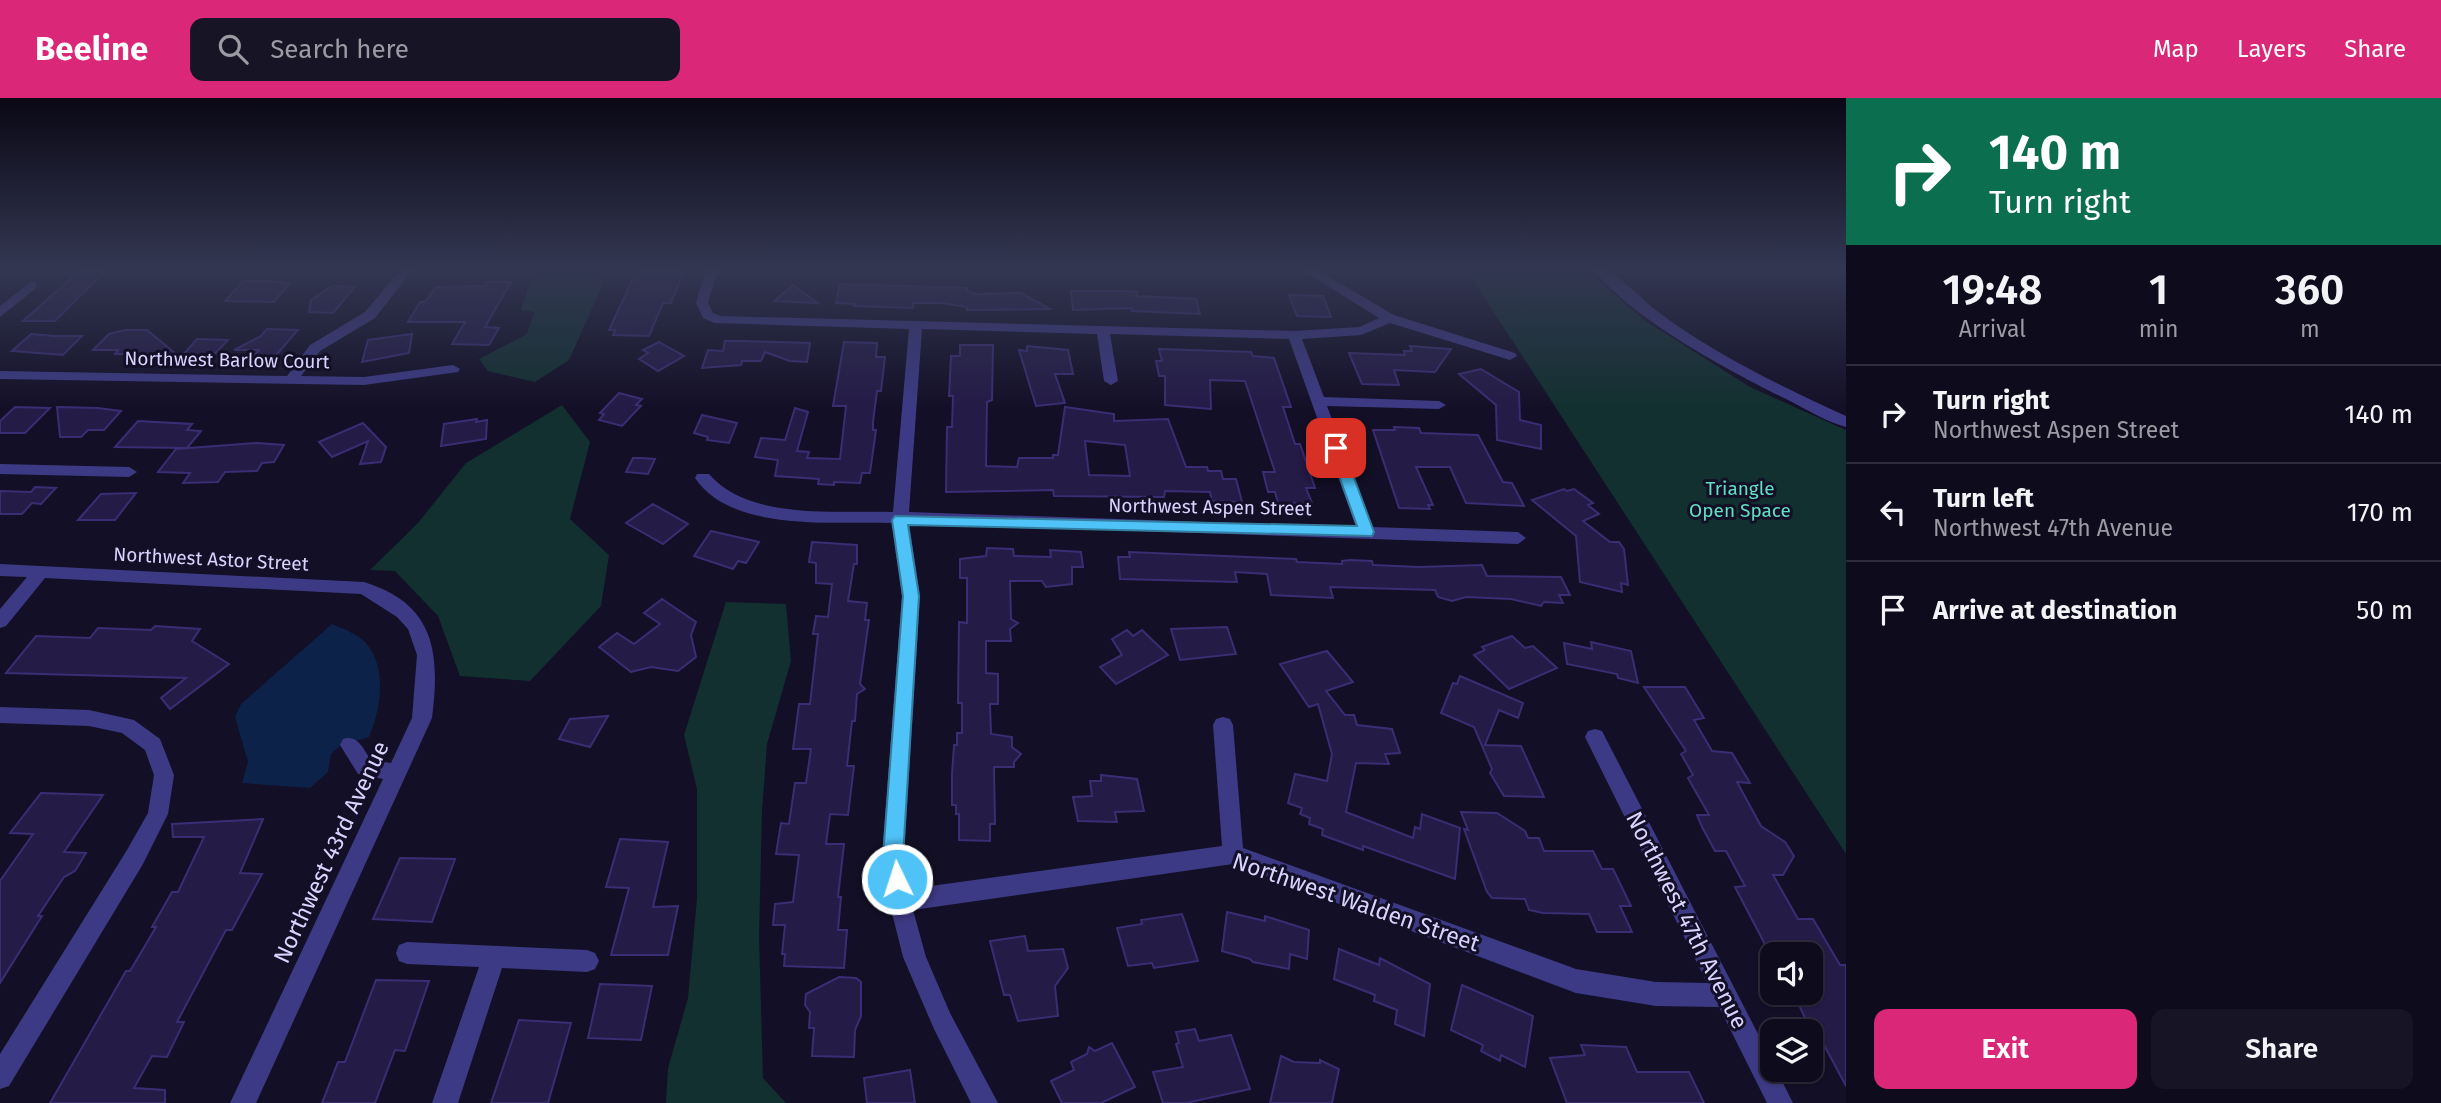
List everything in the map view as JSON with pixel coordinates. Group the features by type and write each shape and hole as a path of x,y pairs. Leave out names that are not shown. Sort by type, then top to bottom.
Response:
{"street":[{"path":"290,381 315,348 370,315"},
{"path":"710,315 719,320 750,322 1294,335 1361,331 1389,318"},
{"path":"1384,315 1510,356"},
{"path":"1655,315 1710,352 1754,377 1846,422"},
{"path":"916,326 900,520 911,596 893,856 900,901 915,957 925,983 985,1103"},
{"path":"1104,330 1111,382"},
{"path":"1294,335 1366,532"},
{"name":"Northwest Barlow Court","path":"0,375 364,381 453,369"},
{"path":"1319,401 1439,405"},
{"path":"0,469 129,472"},
{"name":"Northwest Aspen Street","path":"703,478 713,492 733,504 769,513 900,520 1518,538"},
{"name":"Northwest Astor Street","path":"0,569 364,588 394,602 411,618"},
{"path":"0,621 42,571"},
{"name":"Northwest 43rd Avenue","path":"243,1103 422,718 429,670 424,639 411,618"},
{"path":"0,715 89,718 127,726 153,745 164,775 159,814 0,1077"},
{"path":"1223,725 1233,854"},
{"name":"Northwest 47th Avenue","path":"1595,737 1780,1103"},
{"path":"350,745 365,768 397,772"},
{"name":"Northwest Walden Street","path":"900,901 1233,854 1576,981 1656,994 1725,995"},
{"path":"407,953 587,961"},
{"path":"445,1103 494,957"}],"green space":[{"path":"533,315 589,315 569,360 535,382 488,371 479,359 527,334"},
{"name":"Triangle Open Space","path":"1495,315 1638,315 1750,387 1846,430 1846,854"},
{"path":"562,405 590,442 570,519 609,555 601,606 530,681 460,676 438,616 395,571 370,570 418,523 466,463"},
{"path":"726,602 786,604 791,661 767,744 762,811 759,936 763,1078 786,1103 666,1103 668,1068 688,998 697,898 697,789 684,735"}],"water":[{"path":"332,624 362,639 375,657 380,692 369,737 340,746 331,754 328,772 310,788 242,783 248,762 235,717 241,704"}],"building":[{"path":"30,315 61,315 55,321 23,321"},
{"path":"412,315 492,315 485,327 499,328 489,345 452,344 465,322 408,322"},
{"path":"616,315 658,315 649,336 613,335 615,330 609,330"},
{"path":"1330,315 1331,317 1297,316"},
{"path":"267,329 298,330 271,361 250,361 259,350 234,350 261,336"},
{"path":"125,330 147,330 176,354 115,354 118,350 93,350 109,334"},
{"path":"31,334 82,336 63,355 12,351"},
{"path":"412,334 409,353 362,362 368,340"},
{"path":"197,339 228,340 211,358 182,356"},
{"path":"725,341 810,343 807,362 790,361 765,352 761,361 742,361 741,365 702,368 708,350 723,351"},
{"path":"659,342 684,356 658,371 639,359 648,353 643,350"},
{"path":"844,342 877,343 876,357 885,357 881,391 877,391 873,422 873,430 876,430 870,473 862,473 860,483 834,482 834,485 818,484 819,479 775,476 778,460 755,457 761,438 785,440 795,408 808,412 797,451 809,452 807,458 840,459 846,406 833,406"},
{"path":"960,345 993,345 992,400 987,402 986,466 1017,467 1019,458 1053,458 1053,455 1058,455 1065,407 1114,414 1114,421 1168,419 1186,467 1207,467 1208,471 1221,471 1223,479 1236,479 1242,502 1212,501 1210,492 1165,491 1164,497 1054,496 1053,490 946,492 947,427 952,427 953,396 949,396 951,356 960,356","holes":["1085,441 1125,445 1130,476 1089,475"]},
{"path":"1027,346 1068,350 1073,374 1055,374 1065,403 1036,406 1019,350 1027,351"},
{"path":"1410,346 1451,349 1435,372 1394,370 1399,385 1362,384 1349,353 1405,355 1404,351 1412,351"},
{"path":"1159,349 1251,352 1253,356 1274,358 1291,407 1283,407 1295,444 1300,444 1315,488 1306,488 1312,503 1278,503 1275,492 1268,492 1263,472 1275,472 1245,381 1210,380 1211,409 1165,405 1165,376 1159,376 1156,361 1162,361"},
{"path":"1481,369 1519,392 1520,420 1541,425 1541,449 1497,440 1496,405 1459,374"},
{"path":"619,393 642,399 636,405 641,406 622,426 599,420 604,414 600,413"},
{"path":"15,407 50,408 25,433 0,433 0,421"},
{"path":"57,407 121,411 104,430 88,430 81,437 60,437"},
{"path":"702,415 737,423 729,443 707,440 708,437 694,433"},
{"path":"477,419 476,422 487,420 486,439 441,446 444,424"},
{"path":"138,421 192,424 187,430 201,431 187,448 115,447"},
{"path":"363,423 386,447 381,462 360,464 368,441 332,457 319,442"},
{"path":"1394,427 1419,428 1421,433 1478,435 1503,482 1512,483 1524,506 1466,503 1450,467 1416,467 1433,505 1428,505 1430,509 1399,508 1373,430 1395,430"},
{"path":"257,443 284,445 274,462 262,463 257,471 225,472 218,482 183,483 190,473 158,472 176,449"},
{"path":"633,458 655,459 648,474 626,472"},
{"path":"35,487 56,488 41,504 32,503 22,514 0,514 0,491 31,492"},
{"path":"1564,489 1574,489 1593,503 1588,505 1599,514 1583,521 1610,542 1619,542 1624,549 1628,585 1621,583 1622,592 1580,582 1576,536 1532,500"},
{"path":"136,493 115,520 78,520 101,494"},
{"path":"653,504 688,524 663,544 626,523"},
{"path":"711,531 759,542 746,563 738,561 733,569 694,556"},
{"path":"812,542 857,545 857,564 854,564 848,601 867,603 865,620 869,620 860,684 865,689 857,694 847,766 854,766 848,815 830,814 826,844 844,844 838,897 841,897 838,930 847,930 844,968 784,966 785,954 782,954 785,925 773,925 775,904 793,902 799,855 776,854 781,823 789,824 795,783 806,783 811,749 793,749 799,704 810,704 818,634 813,634 816,616 828,617 832,584 816,583 816,563 809,562"},
{"path":"987,548 1013,549 1014,556 1051,557 1050,550 1081,552 1083,567 1072,567 1072,584 1046,587 1042,581 1010,581 1011,619 1018,623 1010,629 1011,641 986,641 986,673 998,674 998,704 990,704 991,734 1012,737 1012,747 1021,754 1014,762 1014,767 994,767 995,824 990,824 990,841 959,840 959,814 956,814 956,805 952,805 952,774 954,745 957,745 957,733 962,733 962,703 958,703 959,622 967,623 967,578 960,578 960,559 986,556"},
{"path":"1129,552 1296,559 1297,562 1342,564 1342,561 1350,560 1372,561 1373,565 1419,567 1482,565 1487,576 1561,577 1570,595 1559,595 1563,603 1544,602 1541,606 1511,599 1466,597 1452,601 1438,597 1435,590 1330,587 1333,598 1271,595 1267,574 1235,572 1237,582 1120,579 1118,557 1130,557"},
{"path":"662,599 696,622 691,635 696,657 678,671 651,667 631,672 599,647 617,633 634,644 660,624 644,613"},
{"path":"155,626 200,629 192,641 229,664 170,709 161,698 186,678 6,673 36,636 90,638 98,628 151,630"},
{"path":"1227,627 1236,654 1180,660 1171,629"},
{"path":"1127,630 1133,636 1142,630 1168,655 1116,684 1100,667 1122,655 1112,639"},
{"path":"1512,636 1525,648 1533,646 1557,668 1509,689 1474,655 1485,650 1482,647"},
{"path":"1591,642 1631,651 1638,683 1618,678 1617,674 1567,664 1564,643 1592,649"},
{"path":"1327,651 1353,682 1326,691 1345,715 1354,715 1357,725 1392,729 1400,753 1385,754 1389,764 1356,763 1346,812 1413,838 1415,827 1420,829 1422,814 1460,828 1455,879 1363,846 1363,850 1322,835 1323,829 1309,824 1310,818 1300,814 1302,808 1288,803 1295,774 1327,781 1332,754 1318,704 1309,707 1280,664"},
{"path":"1460,676 1523,703 1518,718 1499,710 1485,745 1521,746 1544,797 1504,796 1490,773 1492,769 1474,727 1441,713 1453,683 1457,684"},
{"path":"1644,687 1685,687 1704,718 1694,720 1712,751 1732,753 1750,783 1737,782 1761,826 1785,842 1794,856 1783,875 1773,875 1798,919 1813,919 1840,965 1846,965 1846,1086 1823,1043 1823,1019 1806,1019 1799,1005 1823,1005 1823,942 1764,942 1735,887 1745,886 1726,851 1715,851 1697,815 1709,815 1688,778 1693,775 1681,754 1686,751"},
{"path":"608,716 590,747 559,739 570,719"},
{"path":"1101,775 1137,779 1144,811 1115,812 1117,822 1078,821 1073,797 1092,796 1090,781 1101,781"},
{"path":"41,793 103,795 64,852 86,853 75,871 64,877 38,916 42,916 0,983 0,881 33,834 10,833"},
{"path":"1461,812 1497,813 1525,831 1528,838 1539,838 1544,851 1593,851 1602,869 1613,869 1631,906 1620,906 1632,932 1597,932 1589,914 1543,913 1529,910 1525,899 1492,898 1487,892 1464,829 1468,830"},
{"path":"263,819 240,873 262,874 232,930 226,930 177,1022 184,1022 167,1057 152,1056 134,1088 165,1090 165,1103 50,1103 126,971 130,971 156,927 152,927 172,892 178,892 204,837 173,837 172,824"},
{"path":"620,839 668,842 653,907 678,906 668,955 611,955 629,888 606,887"},
{"path":"400,858 455,859 432,922 373,919"},
{"path":"1227,912 1265,921 1265,916 1309,930 1307,959 1290,954 1289,969 1253,962 1222,951"},
{"path":"1182,914 1198,961 1154,968 1152,963 1128,966 1117,928 1142,924 1141,920"},
{"path":"1025,936 1028,951 1063,949 1068,968 1055,986 1058,1016 1018,1021 1010,995 1004,995 990,941"},
{"path":"1339,949 1379,965 1380,958 1430,984 1424,1036 1395,1024 1397,1010 1374,1001 1375,995 1334,979"},
{"path":"839,977 856,978 861,982 861,1016 855,1030 854,1057 812,1056 814,1028 809,1028 810,1012 805,1005 806,994"},
{"path":"376,980 429,981 405,1051 395,1050 375,1103 322,1103 338,1062 345,1062"},
{"path":"600,984 652,986 641,1040 588,1038"},
{"path":"1462,985 1533,1016 1525,1067 1501,1055 1500,1061 1481,1051 1483,1045 1451,1030"},
{"path":"519,1020 571,1023 548,1103 491,1103"},
{"path":"1195,1029 1199,1041 1231,1035 1250,1089 1186,1103 1163,1103 1153,1072 1183,1067 1176,1044 1179,1043 1176,1032"},
{"path":"1112,1043 1135,1087 1101,1103 1062,1103 1051,1081 1074,1070 1071,1062 1087,1054 1089,1047 1095,1051"},
{"path":"1581,1045 1626,1047 1637,1072 1689,1072 1704,1103 1567,1103 1550,1058 1585,1055"},
{"path":"1281,1056 1294,1062 1320,1063 1320,1060 1339,1069 1332,1103 1270,1103"},
{"path":"910,1070 915,1103 867,1103 864,1078"}],"route":[{"path":"897,879 893,856 911,596 900,520 1366,532 1336,448"}]}
